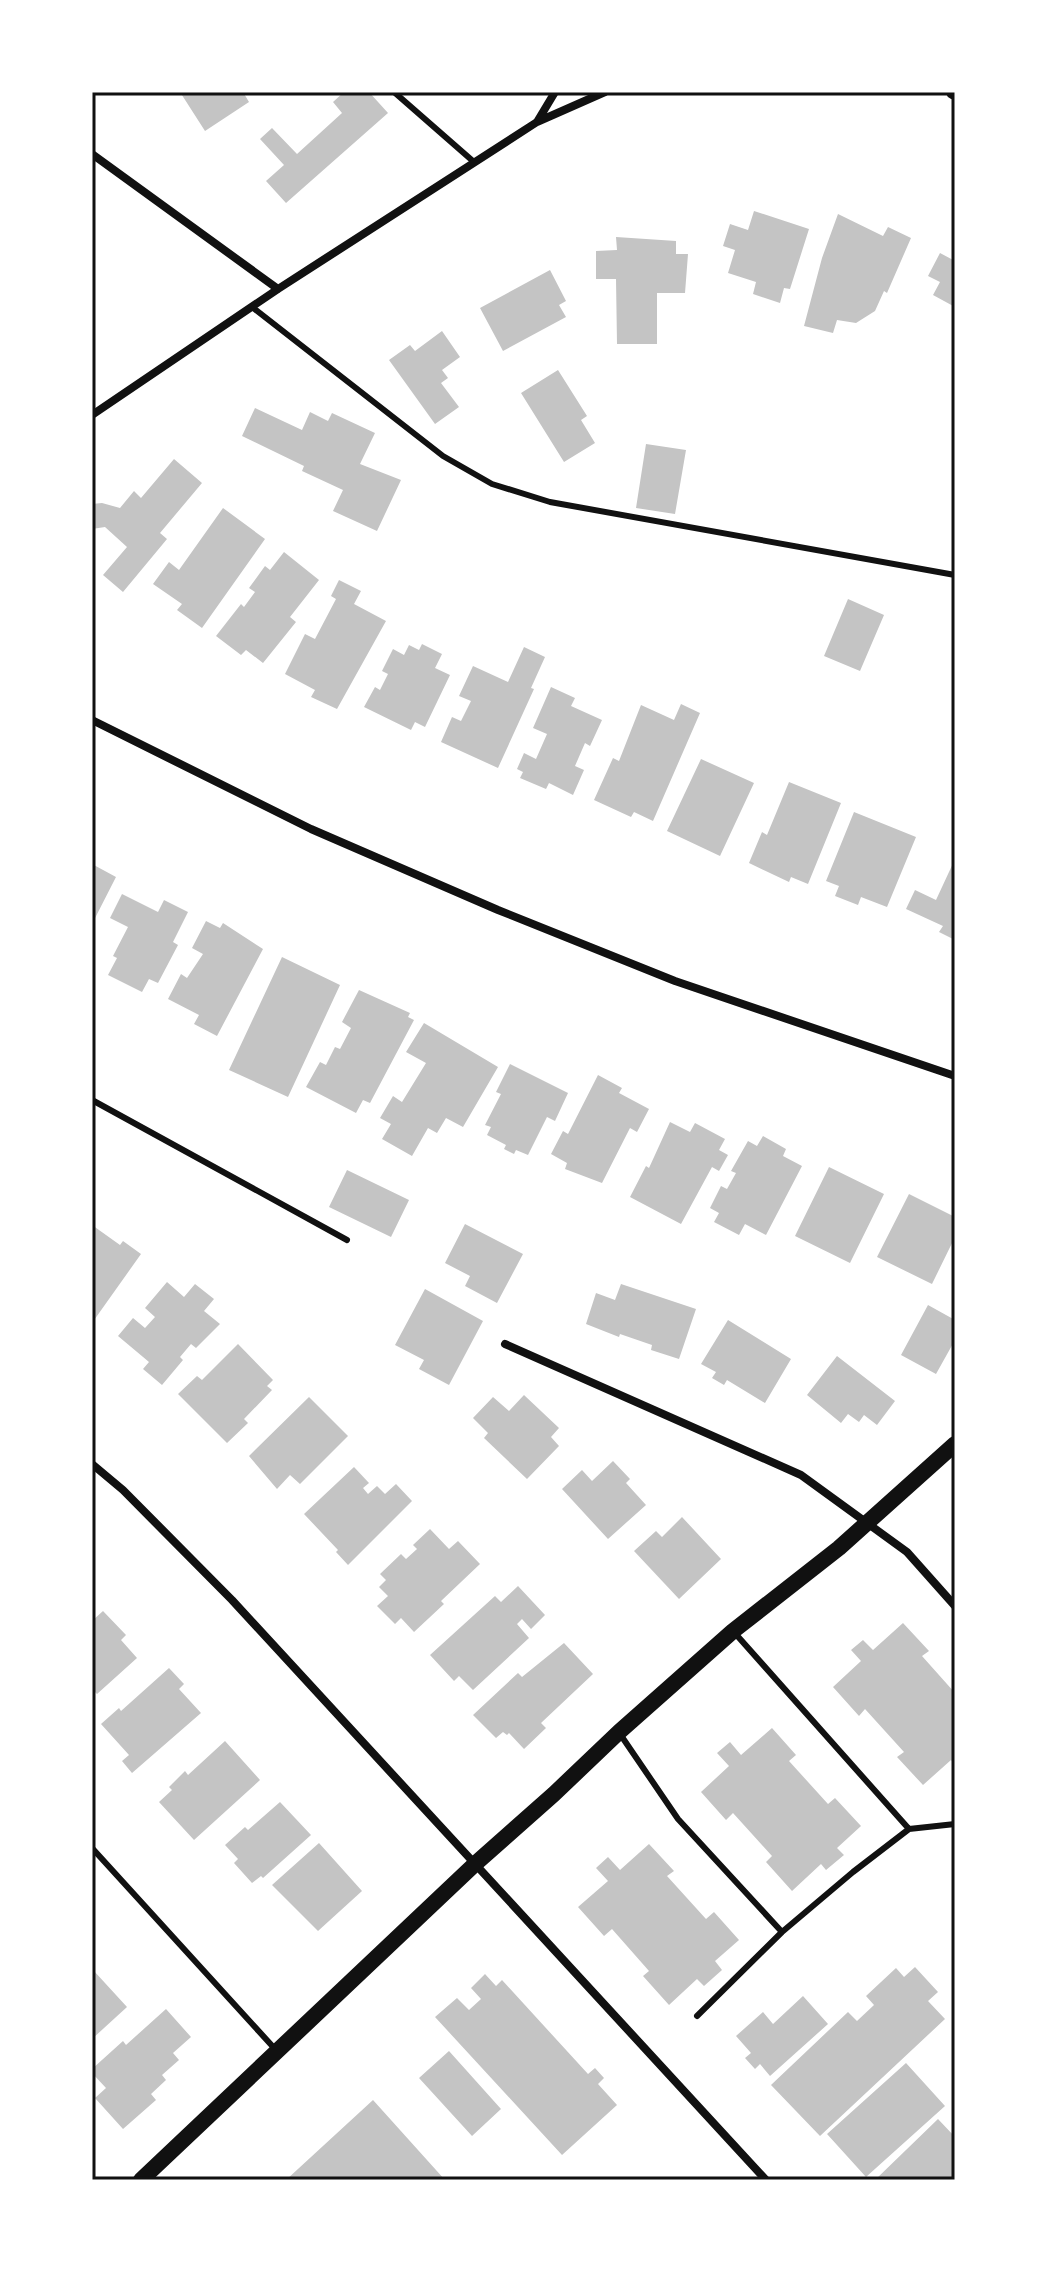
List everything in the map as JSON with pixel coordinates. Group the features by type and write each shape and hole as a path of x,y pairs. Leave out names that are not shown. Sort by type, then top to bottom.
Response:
{"main road":[{"path":"141,2180 619,1732 733,1631 869,1522 955,1444"}],"street":[{"path":"537,122 555,92"},
{"path":"92,415 278,289 537,122 605,92"},
{"path":"92,154 278,289"},
{"path":"92,720 311,829 498,910 675,981 955,1076"},
{"path":"505,1344 801,1475 907,1552 955,1606"},
{"path":"92,1464 123,1490 232,1600 766,2180"}],"lane":[{"path":"394,92 474,162"},
{"path":"252,307 443,456 492,484 550,502 955,575"},
{"path":"92,1100 347,1240"},
{"path":"733,1631 909,1829"},
{"path":"619,1732 678,1819 782,1932"},
{"path":"697,2016 782,1932 909,1829 955,1824"},
{"path":"92,1848 277,2052"}],"building":[{"path":"180,92 243,92 249,102 205,131"},
{"path":"344,92 369,92 388,113 286,203 266,181 284,165 260,139 272,128 297,154 342,113 333,102"},
{"path":"754,211 809,229 790,289 784,288 780,303 753,294 756,282 728,273 735,250 723,246 730,224 748,230"},
{"path":"838,214 883,236 888,227 911,238 887,293 884,291 875,311 856,323 837,320 833,333 804,326 822,258"},
{"path":"616,237 676,241 676,254 688,254 685,293 657,293 657,344 617,344 616,279 596,279 596,251 617,250"},
{"path":"940,253 955,261 955,307 933,295 940,282 928,276"},
{"path":"550,270 566,301 559,305 566,317 503,351 480,308"},
{"path":"442,331 460,357 442,370 448,378 441,383 459,407 435,424 389,360 410,345 415,351"},
{"path":"558,370 587,416 581,420 595,443 564,462 521,393"},
{"path":"255,408 302,430 310,412 328,421 332,413 375,433 360,464 401,480 377,531 333,511 343,490 302,471 304,466 242,436"},
{"path":"646,444 686,450 675,514 636,508"},
{"path":"174,459 202,483 160,533 167,539 123,592 103,575 127,547 105,527 92,529 92,504 102,503 120,508 134,491 141,498"},
{"path":"223,508 265,539 202,628 177,610 182,604 153,584 169,562 179,570"},
{"path":"284,552 319,580 290,617 296,622 263,663 246,650 241,655 216,636 241,604 244,607 255,592 249,588 265,566 270,570"},
{"path":"339,580 361,591 354,604 386,621 337,709 311,697 315,690 285,674 305,634 315,639 336,599 331,596"},
{"path":"848,599 884,615 860,671 824,656"},
{"path":"422,644 442,654 435,668 450,675 425,727 415,722 411,730 364,707 375,687 380,690 388,674 382,671 393,649 404,655 409,645 419,650"},
{"path":"524,647 545,657 498,768 441,742 452,717 461,721 471,701 459,696 473,666 508,682"},
{"path":"551,687 575,698 571,706 602,720 590,746 585,743 575,766 584,770 573,795 549,783 546,789 520,778 523,772 517,769 524,753 536,759 547,734 533,728"},
{"path":"681,704 700,713 653,821 634,812 631,817 594,800 613,758 619,761 641,705 674,720"},
{"path":"701,759 754,783 720,856 667,831"},
{"path":"789,782 841,803 808,884 791,877 789,882 749,863 762,832 767,835"},
{"path":"854,812 916,837 887,907 861,897 858,905 835,896 839,886 826,881"},
{"path":"955,859 955,940 939,932 943,926 906,909 915,890 936,900"},
{"path":"92,864 116,877 92,924"},
{"path":"122,894 158,912 164,900 188,912 173,942 178,945 158,983 149,979 142,992 108,975 117,958 113,956 128,927 110,918"},
{"path":"206,921 220,928 223,923 263,949 217,1036 194,1024 199,1015 168,999 181,974 187,978 203,954 192,948"},
{"path":"282,957 340,985 288,1097 229,1070"},
{"path":"359,990 410,1013 408,1017 414,1020 370,1103 363,1100 356,1113 306,1087 320,1062 326,1065 335,1047 340,1049 351,1028 342,1022"},
{"path":"424,1023 498,1067 463,1127 446,1118 437,1133 428,1128 412,1156 382,1139 391,1124 380,1118 393,1096 402,1102 426,1063 406,1052"},
{"path":"510,1064 568,1093 555,1121 547,1117 528,1155 516,1150 514,1154 504,1149 506,1145 487,1135 491,1127 485,1125 501,1094 496,1092"},
{"path":"598,1075 622,1088 619,1093 649,1109 637,1132 630,1128 602,1183 565,1169 567,1163 551,1154 563,1131 568,1134"},
{"path":"670,1122 690,1132 695,1123 725,1139 719,1150 728,1155 719,1171 712,1167 681,1224 630,1197 646,1166 649,1168"},
{"path":"763,1136 786,1149 783,1156 802,1166 766,1235 745,1224 739,1235 714,1222 719,1213 710,1208 721,1186 727,1189 736,1173 731,1171 748,1141 757,1146"},
{"path":"829,1167 884,1194 850,1263 795,1236"},
{"path":"347,1170 409,1200 391,1237 329,1207"},
{"path":"909,1194 955,1217 955,1237 932,1284 877,1257"},
{"path":"465,1224 523,1254 497,1303 465,1286 470,1276 445,1263"},
{"path":"92,1225 120,1245 123,1241 141,1254 92,1323"},
{"path":"167,1282 184,1297 195,1284 214,1299 204,1311 220,1324 196,1348 191,1344 180,1357 183,1360 162,1385 143,1369 149,1362 118,1336 133,1318 145,1328 155,1317 145,1308"},
{"path":"621,1284 696,1309 679,1359 651,1350 652,1345 586,1324 596,1293 615,1300"},
{"path":"425,1289 483,1321 449,1385 419,1369 424,1360 395,1345"},
{"path":"928,1305 955,1320 955,1340 936,1374 901,1355"},
{"path":"728,1320 791,1359 765,1403 727,1380 724,1385 712,1378 716,1372 701,1364"},
{"path":"238,1344 273,1380 267,1386 272,1390 244,1419 248,1423 227,1443 178,1394 197,1376 202,1380"},
{"path":"837,1356 895,1401 877,1425 864,1415 859,1422 848,1414 841,1423 807,1395"},
{"path":"524,1395 559,1428 551,1437 559,1446 527,1479 484,1438 488,1433 473,1418 493,1397 509,1411"},
{"path":"309,1397 348,1436 300,1484 290,1475 277,1489 249,1456"},
{"path":"613,1461 630,1479 626,1483 646,1505 608,1539 562,1489 582,1470 592,1481"},
{"path":"354,1467 369,1483 363,1488 368,1494 377,1486 385,1494 396,1484 412,1501 348,1565 304,1514"},
{"path":"682,1517 721,1559 679,1599 634,1551 656,1531 662,1537"},
{"path":"430,1529 449,1549 458,1541 480,1564 414,1632 401,1618 395,1624 377,1606 388,1596 379,1587 386,1580 380,1574 401,1554 406,1559 417,1549 413,1545"},
{"path":"518,1586 545,1615 531,1629 522,1619 517,1624 529,1638 473,1690 459,1676 454,1681 430,1655 495,1596 501,1602"},
{"path":"103,1611 126,1635 121,1640 137,1658 97,1694 92,1689 92,1621"},
{"path":"903,1623 929,1651 922,1656 955,1693 955,1765 951,1760 923,1785 897,1757 904,1752 865,1709 859,1716 833,1687 861,1661 851,1650 863,1640 873,1650"},
{"path":"564,1643 593,1674 541,1723 546,1728 524,1749 509,1733 503,1732 496,1738 473,1715 518,1673 522,1677"},
{"path":"169,1668 184,1684 179,1689 201,1713 132,1773 122,1761 129,1755 101,1724 119,1708 121,1711"},
{"path":"772,1728 796,1755 789,1761 828,1804 835,1798 861,1826 837,1848 844,1855 826,1870 821,1864 792,1891 766,1862 772,1856 733,1813 726,1820 701,1792 729,1766 717,1753 730,1742 741,1755"},
{"path":"225,1741 260,1780 194,1840 159,1802 185,1771 188,1775"},
{"path":"280,1802 311,1835 263,1878 261,1876 252,1883 234,1863 238,1859 225,1845"},
{"path":"319,1843 362,1891 318,1931 272,1885"},
{"path":"649,1844 674,1871 667,1876 706,1919 714,1912 739,1940 715,1961 722,1970 704,1986 697,1979 669,2005 643,1976 649,1971 612,1929 604,1936 578,1907 608,1881 596,1868 608,1857 620,1870"},
{"path":"915,1967 938,1992 928,2001 945,2019 820,2136 771,2085 848,2012 857,2021 874,2005 866,1996 896,1968 904,1977"},
{"path":"94,1971 127,2007 92,2039 92,1973"},
{"path":"485,1974 496,1986 502,1980 588,2074 595,2068 604,2078 598,2084 617,2105 562,2155 435,2017 457,1998 469,2010 481,1999 471,1988"},
{"path":"803,1996 828,2024 770,2076 760,2064 755,2069 745,2058 751,2053 736,2036 763,2012 773,2024"},
{"path":"166,2009 191,2037 173,2053 179,2060 162,2075 166,2080 151,2094 156,2100 123,2129 95,2098 106,2088 92,2069 123,2041 126,2045"},
{"path":"449,2051 501,2109 472,2136 419,2078"},
{"path":"906,2063 945,2106 866,2177 827,2134"},
{"path":"373,2100 445,2180 286,2180"},
{"path":"938,2119 955,2137 955,2180 875,2180"}]}
